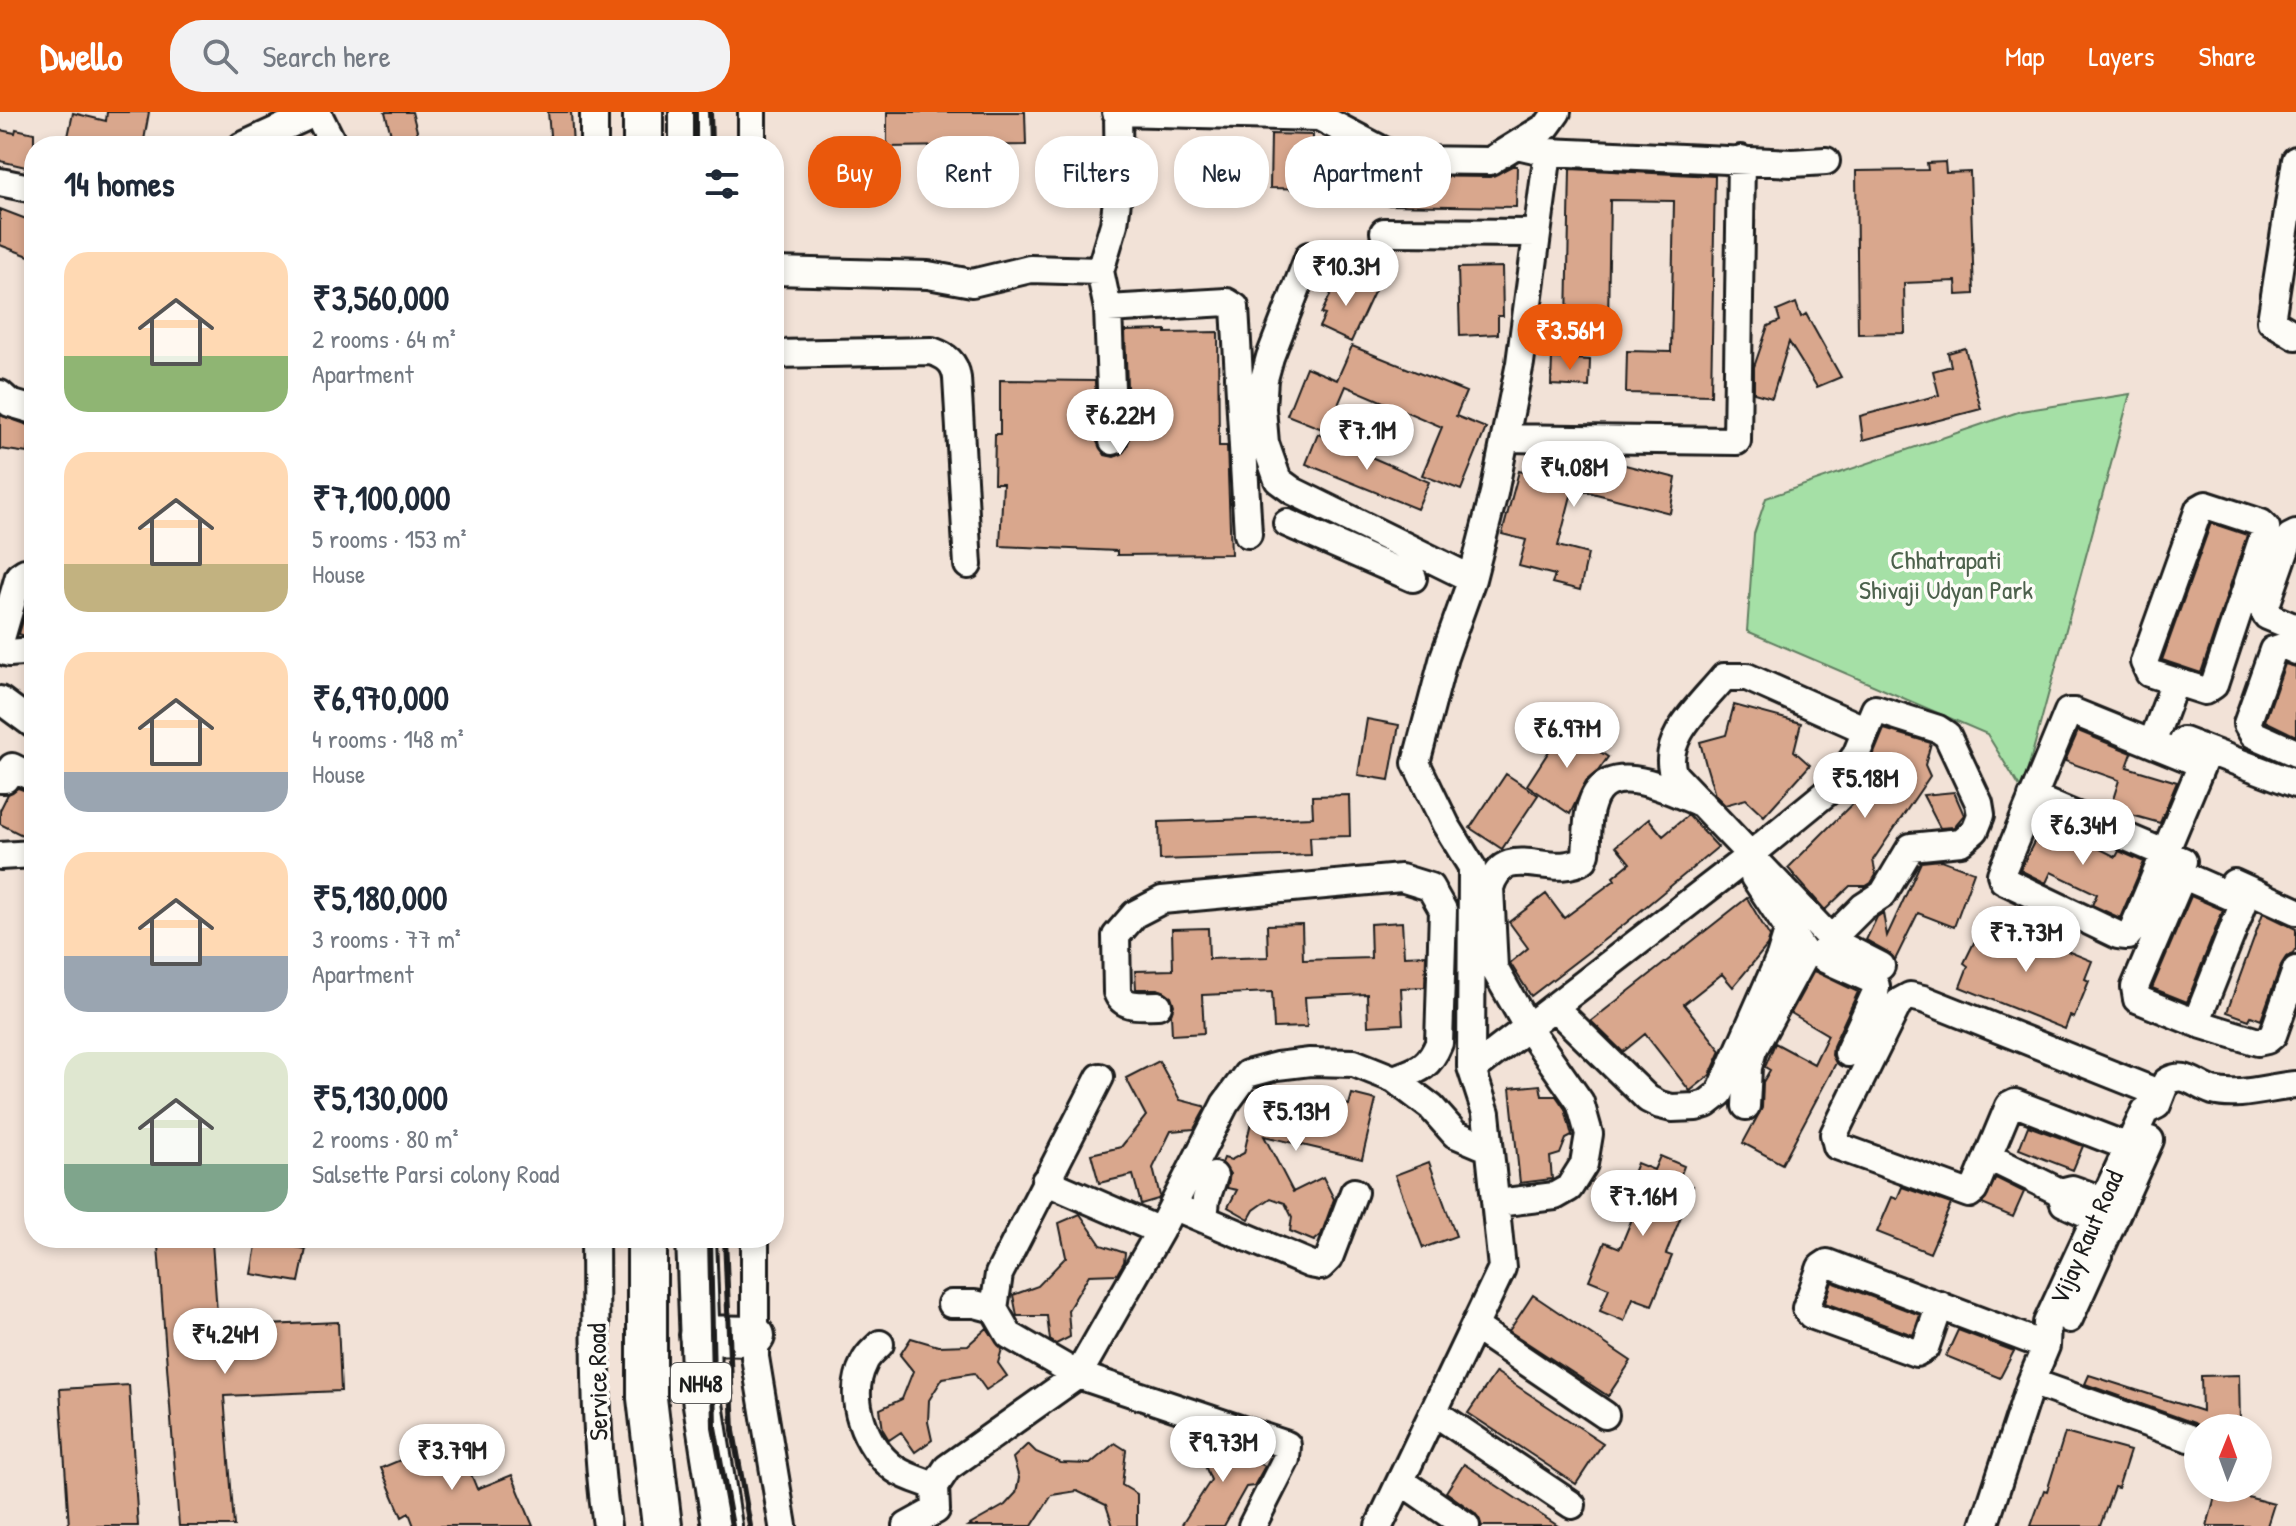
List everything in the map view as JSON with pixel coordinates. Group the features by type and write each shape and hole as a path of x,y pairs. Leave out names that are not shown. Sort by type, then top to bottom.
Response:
{"highway":[{"path":"643,112 643,136"},
{"path":"689,112 689,136"},
{"name":"NH48","path":"647,1248 647,1398 662,1526"},
{"name":"NH48","path":"696,1248 702,1398 722,1526"},
{"path":"699,1335 755,1336"}],"street":[{"path":"264,136 317,112 329,136"},
{"path":"594,112 594,136"},
{"path":"752,112 752,136"},
{"path":"1113,441 1108,309 1100,271 1114,224 1119,185 1117,113 1319,117 1401,160 1490,161 1547,126 1557,112"},
{"path":"1517,145 1548,152 1793,163 1826,161"},
{"path":"1383,1525 1502,1268 1486,1113 1472,1070 1472,867 1446,825 1416,763 1444,657 1472,579 1505,438 1520,363 1548,152"},
{"path":"1505,438 1737,441 1741,159"},
{"path":"2296,160 2271,321 2296,336"},
{"path":"0,182 24,187"},
{"path":"1384,232 1536,233"},
{"path":"1309,256 1264,379 1262,408 1265,443 1278,480 1293,491 1472,579"},
{"path":"784,271 928,275 972,283 1030,269 1100,271"},
{"path":"1108,309 1227,302 1235,307 1248,534"},
{"path":"784,354 932,351 951,361 956,369 968,565"},
{"path":"0,394 10,403 24,407"},
{"path":"2209,505 2261,523 2265,531 2214,685 2208,691 2201,691 2175,682 2149,673 2144,666 2144,658 2199,509 2209,505"},
{"path":"1287,523 1413,578"},
{"path":"1348,550 1359,524"},
{"path":"2296,534 2290,537 2264,611 2267,616 2296,628"},
{"path":"0,642 19,576 24,573"},
{"path":"2296,651 2285,646 2273,650 2247,724 2253,734 2296,753"},
{"path":"0,650 24,652"},
{"path":"1866,730 1747,677 1724,677 1674,739 1669,759 1674,775 1747,858 1831,939 1881,966"},
{"path":"2157,730 2175,682"},
{"path":"2072,697 2296,784"},
{"path":"0,700 24,718"},
{"path":"1472,1070 1747,858 1832,788 1856,755 1875,709 1943,732 1949,737 1976,794 1981,815 1975,830 1966,840 1917,845 1908,850 1883,894 1863,907 1831,939 1823,953 1824,957 1870,979 1876,989 1848,1053"},
{"path":"2068,712 2199,762 2202,769 2131,933 2118,935 2002,877 2002,868 2032,797 2068,712"},
{"path":"0,779 5,779 12,767 24,773"},
{"path":"1497,1203 1555,1196 1569,1188 1578,1177 1589,1134 1580,1102 1528,1028 1494,968 1490,888 1497,871 1510,863 1563,868 1584,859 1591,804 1600,789 1610,782 1636,780 1702,804"},
{"path":"2032,797 2167,854 2247,896"},
{"path":"0,856 24,855"},
{"path":"1746,1106 1748,1067 1753,1050 1805,958 1803,948 1747,858"},
{"path":"1158,1005 1127,1005 1119,999 1116,936 1135,914 1162,900 1401,878 1430,887 1443,910 1439,1043 1432,1060 1394,1079"},
{"path":"2296,911 2189,878 2181,879 2135,987 2135,996 2140,1002 2196,1023 2258,1042 2273,1035 2296,970"},
{"path":"2196,1023 2247,896"},
{"path":"1555,1008 1648,1099 1672,1108 1706,1104 1720,1093 1780,957 1789,928"},
{"path":"2132,1151 2015,1103 2009,1106 1974,1190 1969,1194 1841,1147 1835,1141 1834,1134 1899,1002 1910,996 2159,1099"},
{"path":"907,1526 939,1507 947,1468 1078,1375 1160,1231 1225,1104 1247,1074 1277,1066 1354,1063 1394,1079 1431,1107 1455,1134 1488,1148"},
{"path":"1100,1077 999,1274 994,1309 1009,1335 1078,1375 1287,1445 1286,1459 1252,1526"},
{"name":"Vijay Raut Road","path":"1984,1526 2031,1382 2046,1346 2047,1323 2103,1214 2132,1151 2145,1111 2159,1099 2166,1082 2178,1077 2185,1077 2218,1092 2241,1092 2289,1077"},
{"path":"2103,1214 2064,1203 2060,1192 1996,1162 2020,1114 2132,1151"},
{"path":"1204,1219 1206,1199 1214,1176"},
{"path":"1045,1181 1160,1231"},
{"path":"1173,1206 1321,1266 1329,1258 1354,1192"},
{"name":"Service Road","path":"595,1248 595,1384 600,1478 607,1526"},
{"path":"755,1248 755,1357 783,1526"},
{"path":"1940,1305 1923,1352 1916,1353 1811,1315 1806,1308 1821,1267 1827,1263 1940,1305 2046,1346"},
{"path":"951,1304 975,1304 994,1309"},
{"path":"1475,1327 1605,1415"},
{"path":"880,1344 868,1356 861,1371 858,1396 864,1430 882,1459 939,1507"},
{"path":"2031,1382 2184,1436"},
{"path":"1434,1412 1572,1505"},
{"path":"1401,1481 1466,1526"}],"green space":[{"name":"Chhatrapati Shivaji Udyan Park","path":"2130,394 2022,791 1987,734 1747,631 1754,534 1766,498 2021,411"}],"building":[{"path":"107,112 149,112 145,136 68,136 73,113 106,121"},
{"path":"385,112 412,112 418,136 391,136"},
{"path":"548,112 571,112 572,136 550,136"},
{"path":"887,112 1025,112 1026,145 1019,145 1019,136 917,136 917,147 901,147 901,136 887,136"},
{"path":"16,129 34,133 34,136 24,136 24,167 0,161 0,130 15,133"},
{"path":"1271,134 1313,135 1285,136 1285,188 1270,188"},
{"path":"1945,162 1946,173 1970,172 1974,294 1957,295 1956,281 1904,283 1905,333 1858,334 1856,171 1928,170 1927,163"},
{"path":"1517,166 1516,207 1451,206 1451,177 1490,177"},
{"path":"1570,169 1715,176 1711,395 1626,393 1627,351 1671,352 1674,201 1610,200 1608,323 1567,323"},
{"path":"0,209 24,218 24,254 0,245"},
{"path":"1502,267 1503,316 1498,316 1498,334 1460,336 1458,268"},
{"path":"1340,275 1375,290 1351,342 1319,327 1325,315 1321,314"},
{"path":"1796,303 1801,317 1806,314 1841,377 1817,387 1789,342 1772,398 1754,393 1754,367 1768,326 1780,321 1777,311"},
{"path":"1166,330 1166,333 1218,332 1219,446 1227,446 1231,554 1117,555 1117,551 1000,546 1003,483 994,483 995,434 1000,434 1000,380 1095,381 1097,442 1105,455 1114,457 1122,454 1129,441 1125,331"},
{"path":"1352,346 1466,392 1456,416 1486,428 1461,490 1422,475 1442,427 1346,386 1327,431 1287,415 1306,367 1337,380"},
{"path":"1965,348 1981,409 1863,440 1860,416 1939,395 1933,371 1951,366 1948,353"},
{"path":"1552,358 1590,360 1589,387 1551,385"},
{"path":"0,415 24,424 24,452 0,449"},
{"path":"1318,434 1429,482 1417,509 1306,464"},
{"path":"1560,455 1586,455 1676,478 1670,513 1573,488 1558,546 1588,554 1580,590 1552,583 1555,575 1519,566 1526,540 1502,534 1519,471 1553,480"},
{"path":"2211,523 2247,535 2201,673 2162,660"},
{"path":"24,617 24,636 19,634"},
{"path":"2285,664 2296,667 2296,736 2265,721"},
{"path":"1734,705 1801,723 1794,751 1810,765 1764,816 1746,799 1725,805 1715,795 1706,765 1700,742 1726,735"},
{"path":"1367,719 1399,725 1389,780 1358,775"},
{"path":"1564,728 1608,757 1586,781 1570,814 1527,785"},
{"path":"1884,729 1931,743 1925,765 1930,776 1873,860 1876,875 1871,883 1850,886 1825,910 1788,868 1854,802"},
{"path":"2078,731 2132,753 2127,767 2177,782 2160,823 2110,809 2119,780 2065,761"},
{"path":"1506,774 1538,795 1502,849 1470,828"},
{"path":"18,788 24,790 24,836 0,824 0,810 8,794"},
{"path":"1954,792 1964,815 1954,827 1940,828 1923,795"},
{"path":"1349,795 1350,836 1310,837 1311,855 1160,860 1159,822 1313,817 1312,796"},
{"path":"1688,815 1718,847 1531,996 1510,963 1528,948 1509,922 1546,894 1564,918 1615,880 1613,877 1630,863 1616,846 1649,819 1663,836"},
{"path":"2041,818 2116,857 2119,851 2144,862 2120,918 2092,905 2097,894 2051,872 2046,883 2020,870 2042,826 2039,825"},
{"path":"1941,860 1974,872 1954,927 1918,913 1895,960 1888,952 1866,940 1877,917 1883,913 1887,936 1921,862"},
{"path":"2191,896 2223,910 2187,1002 2152,988"},
{"path":"1747,898 1770,937 1767,946 1733,987 1722,974 1684,1004 1721,1051 1710,1075 1690,1091 1645,1034 1623,1052 1591,1021"},
{"path":"2263,913 2296,929 2296,949 2281,965 2261,1020 2251,1016 2249,1020 2227,1012"},
{"path":"1986,918 2092,961 2085,979 2089,981 2074,1018 2070,1016 2065,1029 1960,987 1968,966 1964,963"},
{"path":"1402,922 1404,956 1426,955 1425,987 1401,988 1403,1024 1368,1026 1367,994 1305,997 1307,1027 1274,1028 1272,992 1202,995 1204,1033 1172,1035 1174,1005 1171,996 1158,989 1136,989 1135,971 1173,970 1172,929 1208,928 1209,959 1268,957 1267,925 1302,924 1303,960 1371,958 1370,924"},
{"path":"1814,971 1858,992 1833,1046 1832,1055 1836,1063 1782,1164 1743,1143 1762,1108 1763,1082 1770,1070 1765,1067 1775,1043 1814,1064 1828,1035 1791,1013"},
{"path":"1159,1061 1180,1100 1204,1106 1205,1109 1194,1129 1171,1131 1153,1168 1160,1196 1141,1204 1133,1175 1099,1183 1091,1154 1121,1147 1146,1116 1126,1078"},
{"path":"1267,1085 1349,1105 1352,1094 1376,1100 1362,1159 1264,1136 1293,1192 1323,1177 1334,1199 1321,1235 1314,1241 1290,1231 1292,1217 1285,1203 1271,1198 1254,1210 1249,1219 1228,1207 1237,1190 1227,1188 1230,1174 1222,1163 1224,1158 1231,1160 1244,1153 1259,1087"},
{"path":"1540,1085 1542,1096 1556,1096 1565,1109 1572,1136 1566,1139 1560,1154 1550,1157 1552,1179 1520,1183 1510,1088"},
{"path":"2028,1126 2083,1146 2073,1170 2019,1149"},
{"path":"1660,1156 1684,1166 1679,1180 1693,1186 1666,1254 1672,1256 1652,1305 1633,1298 1624,1321 1600,1311 1609,1288 1589,1280 1605,1242 1620,1248 1634,1214 1619,1208 1637,1163 1654,1170"},
{"path":"1429,1162 1456,1236 1423,1248 1395,1175"},
{"path":"1996,1178 2024,1192 2013,1217 1982,1204"},
{"path":"1902,1187 1951,1204 1930,1253 1877,1232 1892,1197 1897,1199"},
{"path":"1080,1214 1101,1245 1125,1253 1124,1262 1117,1274 1089,1275 1068,1310 1070,1337 1056,1344 1050,1340 1047,1316 1017,1316 1013,1295 1038,1286 1066,1257 1059,1223"},
{"path":"158,1248 212,1248 218,1327 338,1322 341,1391 224,1396 234,1526 179,1526"},
{"path":"256,1248 306,1249 299,1282 251,1274"},
{"path":"1832,1282 1920,1315 1913,1335 1825,1303"},
{"path":"1533,1295 1631,1361 1608,1396 1509,1331"},
{"path":"987,1328 1002,1349 998,1363 1007,1376 986,1390 974,1373 943,1378 929,1400 928,1422 932,1440 915,1452 901,1432 889,1440 883,1430 880,1409 902,1399 913,1371 900,1355 911,1338 938,1346 968,1345"},
{"path":"1958,1330 2014,1351 2000,1378 1946,1356"},
{"path":"1496,1372 1603,1443 1576,1484 1468,1413"},
{"path":"2089,1375 2202,1411 2201,1376 2239,1375 2240,1414 2184,1414 2184,1419 2085,1384"},
{"path":"129,1385 138,1526 69,1526 60,1389"},
{"path":"2065,1433 2130,1451 2118,1488 2114,1487 2100,1526 2031,1526 2044,1490 2047,1491"},
{"path":"456,1437 477,1489 512,1475 533,1526 414,1526 409,1513 402,1517 381,1468"},
{"path":"1212,1438 1265,1466 1254,1486 1246,1487 1224,1526 1181,1526 1211,1480 1203,1461 1202,1443"},
{"path":"1115,1443 1126,1450 1122,1485 1137,1494 1137,1526 1113,1526 1106,1505 1077,1491 1052,1495 1032,1526 968,1526 1005,1505 1016,1493 1019,1478 1013,1458 1028,1444 1036,1452 1061,1463 1090,1464"},
{"path":"1464,1464 1558,1526 1482,1526 1475,1513 1446,1492"},
{"path":"2213,1502 2274,1504 2267,1526 2207,1526"}],"railway":[{"path":"695,112 695,136"},
{"path":"710,112 711,136"},
{"path":"710,1248 714,1427 732,1526"},
{"path":"725,1248 733,1431 750,1526"}]}
